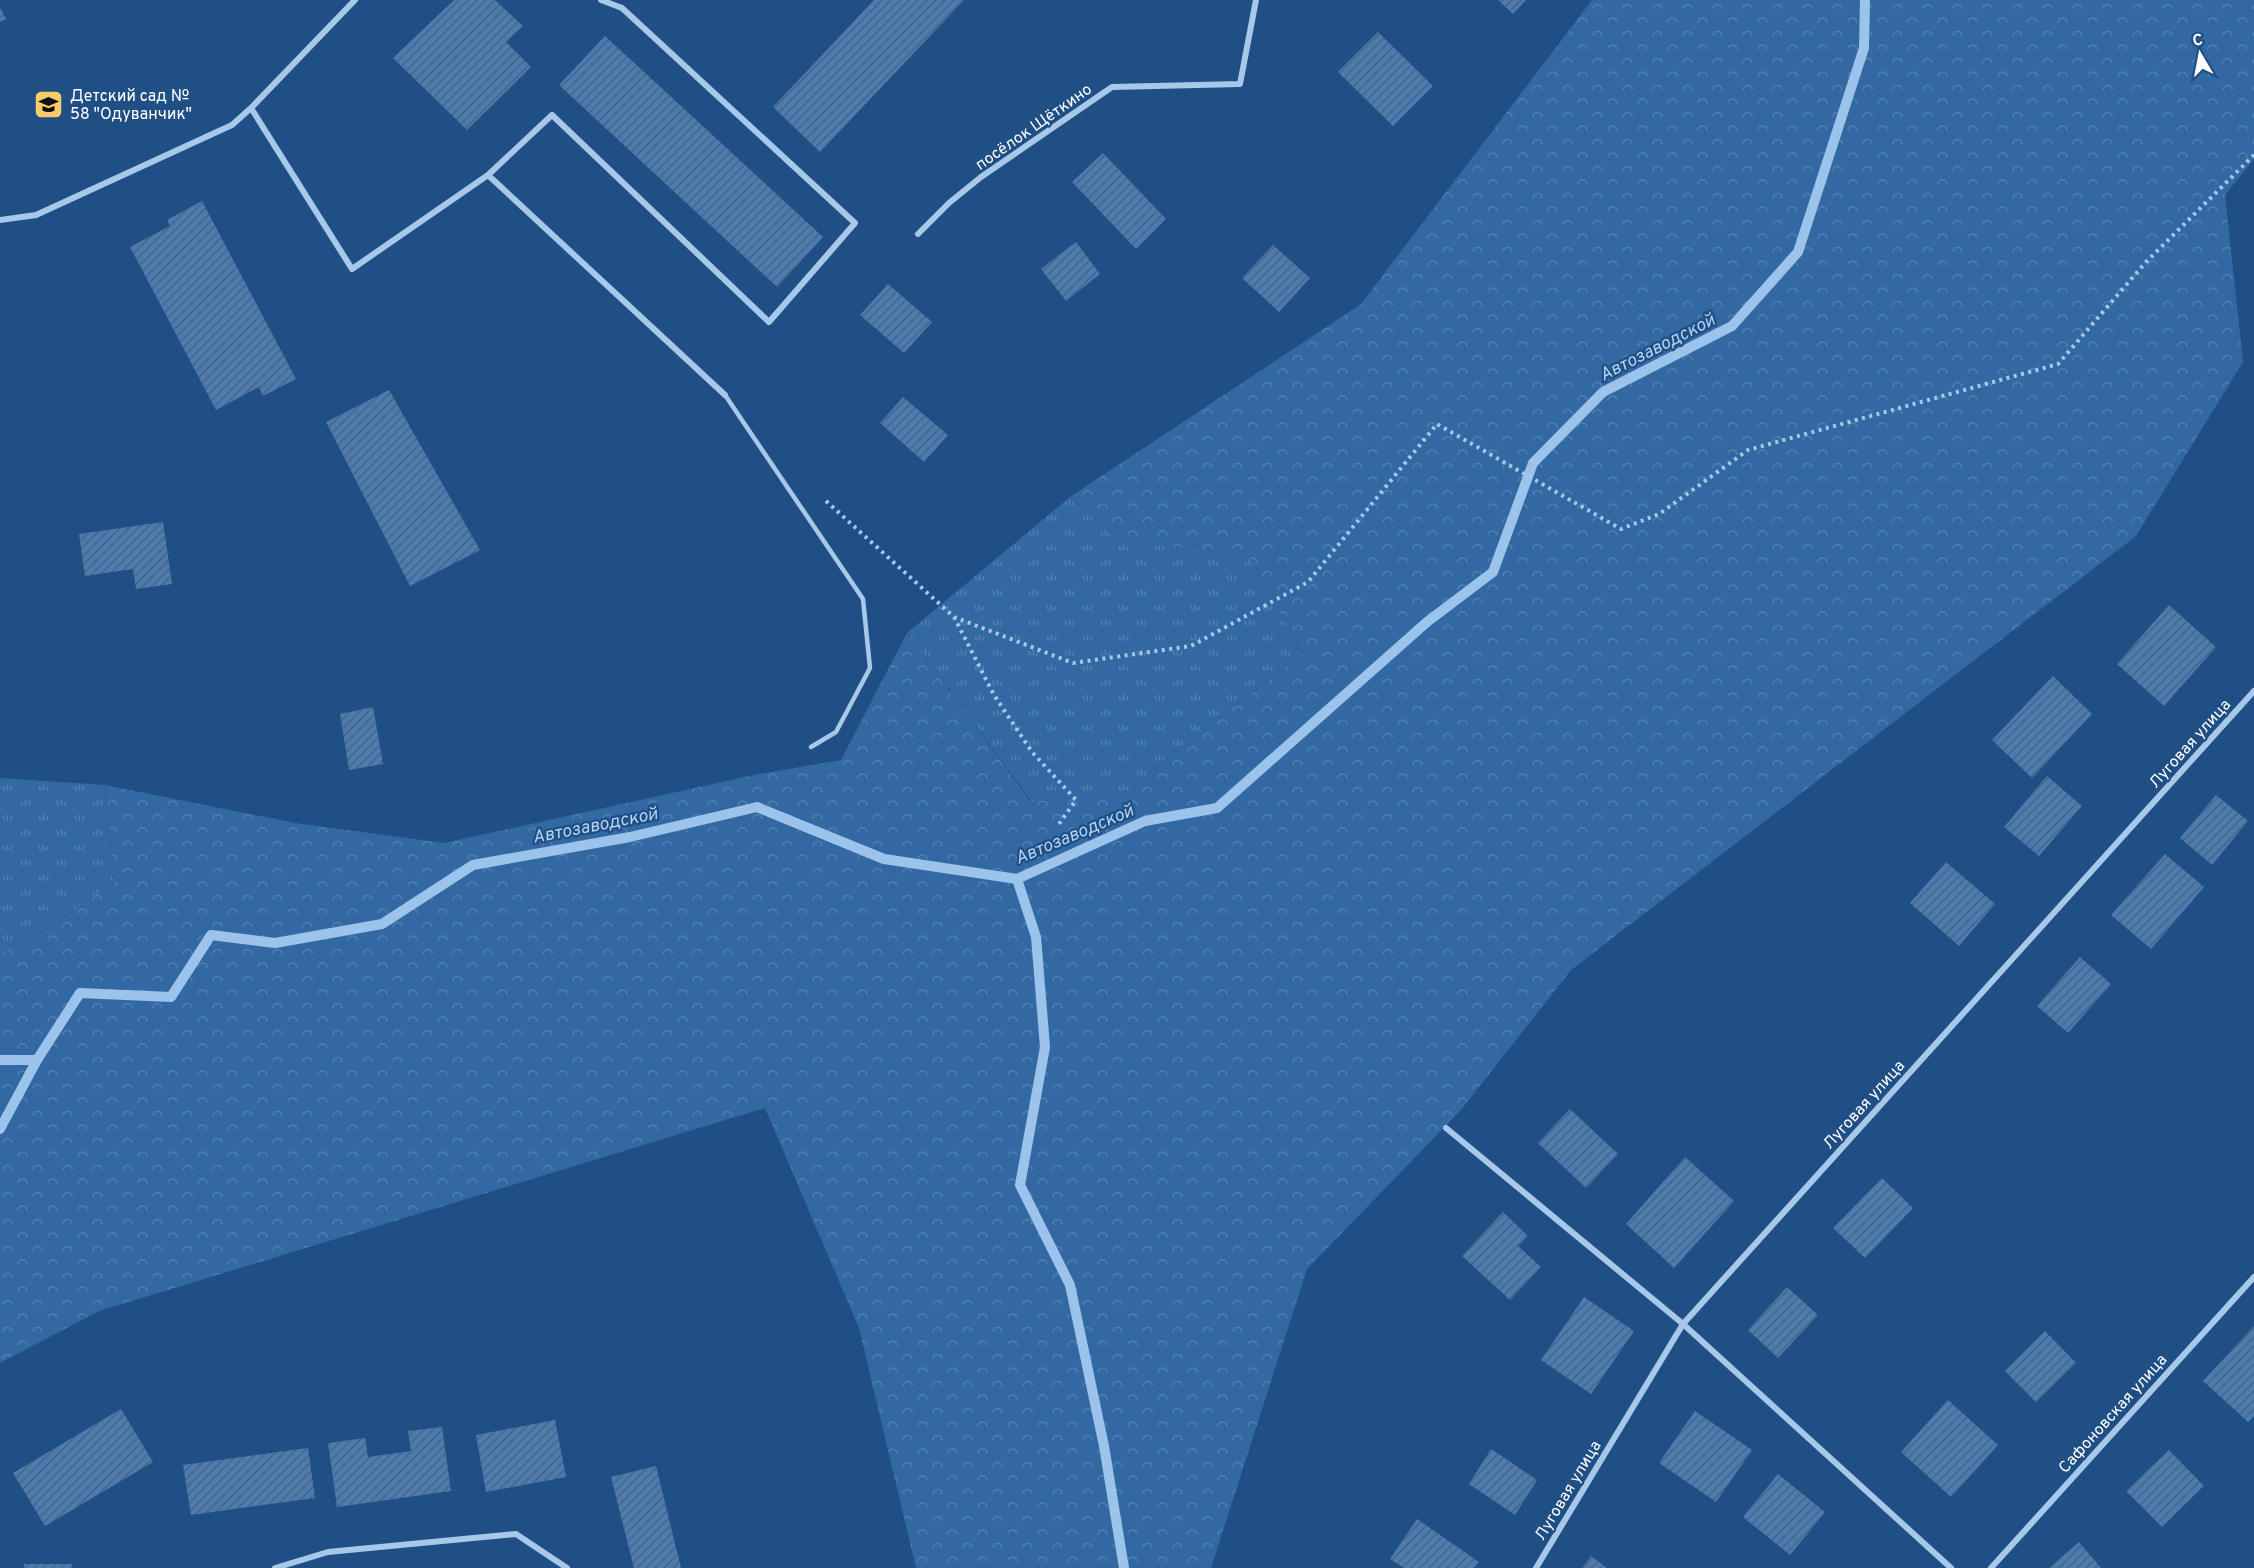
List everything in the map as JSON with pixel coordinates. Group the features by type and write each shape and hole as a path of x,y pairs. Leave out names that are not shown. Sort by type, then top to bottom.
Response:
{"street":[{"path":"0,220 36,215 232,124 251,108 355,0"},
{"path":"251,108 352,269 488,175 552,115 769,322 855,223 622,8 600,0"},
{"name":"посёлок Щёткино","path":"918,234 949,203 981,177 1112,87 1240,84 1256,0"},
{"path":"488,175 725,395"},
{"name":"Луговая улица","path":"1536,1568 1683,1324 2254,691"},
{"path":"1446,1128 1683,1324 1951,1568"},
{"name":"Сафоновская улица","path":"1991,1568 2254,1277"},
{"path":"275,1568 328,1552 516,1534 567,1568"}],"lane":[{"path":"725,395 863,599 870,668 836,732 811,747"}],"path":[{"path":"954,617 1073,663 1191,646 1308,582 1437,424 1621,530 1659,514 1748,450 2058,364 2146,262 2254,155"},
{"path":"821,497 954,617 994,694 1026,743 1076,800 1059,824"}],"green space":[{"path":"1592,0 2254,0 2254,159 2225,195 2243,362 2136,536 1571,970 1461,1110 1307,1269 1211,1568 916,1568 859,1328 765,1108 99,1311 0,1363 0,953 37,935 114,883 105,785 295,823 444,843 754,775 841,760 907,633 1031,802 1124,793 1303,653 1249,557 1117,539 1070,497 1361,304"},
{"path":"1070,497 1117,539 1249,557 1303,653 1124,793 1032,802 907,633"},
{"path":"0,778 105,785 114,883 37,935 0,953"}],"building":[{"path":"454,0 495,0 523,26 506,42 531,67 467,130 393,58"},
{"path":"874,0 964,0 820,152 773,107"},
{"path":"1498,0 1526,0 1513,14"},
{"path":"0,7 6,19 0,22"},
{"path":"1378,32 1433,86 1393,126 1338,72"},
{"path":"605,36 823,237 777,287 559,85"},
{"path":"1103,153 1166,219 1136,249 1072,182"},
{"path":"202,201 296,379 263,396 259,387 216,410 130,247 170,226 167,220"},
{"path":"1076,242 1100,274 1066,301 1041,269"},
{"path":"1273,245 1310,278 1279,312 1242,278"},
{"path":"888,284 932,322 904,353 860,315"},
{"path":"389,390 480,550 410,586 326,422"},
{"path":"903,397 948,435 924,462 880,423"},
{"path":"163,522 172,584 136,589 133,569 85,576 79,534"},
{"path":"2169,605 2216,647 2164,706 2117,664"},
{"path":"2053,676 2092,714 2032,778 1992,740"},
{"path":"373,707 383,764 349,770 340,714"},
{"path":"2047,776 2082,806 2039,856 2004,827"},
{"path":"2216,795 2248,821 2212,865 2180,838"},
{"path":"2165,854 2204,887 2151,949 2111,915"},
{"path":"1946,862 1995,904 1959,946 1910,903"},
{"path":"2080,957 2111,984 2068,1033 2037,1006"},
{"path":"1570,1109 1618,1154 1586,1188 1538,1143"},
{"path":"1685,1157 1734,1201 1674,1268 1626,1224"},
{"path":"1882,1178 1913,1208 1865,1258 1833,1228"},
{"path":"1503,1212 1528,1236 1518,1246 1541,1267 1510,1300 1462,1256"},
{"path":"1787,1287 1818,1315 1778,1358 1748,1330"},
{"path":"1584,1297 1634,1331 1591,1394 1541,1360"},
{"path":"2254,1326 2254,1416 2248,1422 2203,1381"},
{"path":"2045,1331 2076,1363 2036,1402 2005,1371"},
{"path":"1948,1400 1998,1445 1951,1497 1901,1452"},
{"path":"121,1409 153,1462 45,1526 13,1473"},
{"path":"1695,1411 1752,1450 1716,1502 1659,1463"},
{"path":"555,1420 566,1477 486,1492 476,1435"},
{"path":"442,1427 451,1491 337,1507 328,1443 365,1438 368,1457 411,1451 408,1431"},
{"path":"308,1448 315,1498 191,1515 183,1465"},
{"path":"1491,1449 1537,1480 1515,1515 1469,1484"},
{"path":"2169,1450 2204,1486 2162,1527 2126,1491"},
{"path":"656,1466 681,1568 634,1568 611,1477"},
{"path":"1778,1474 1825,1512 1790,1555 1743,1517"},
{"path":"1417,1519 1479,1562 1474,1568 1404,1568 1390,1559"},
{"path":"2079,1542 2101,1568 2049,1568"},
{"path":"1591,1556 1607,1568 1582,1568"},
{"path":"24,1564 72,1564 72,1568 24,1568"}],"waterway":[{"name":"Автозаводской","path":"0,1060 37,1060 80,993 171,997 211,935 275,943 382,924 473,865 630,837 757,807 884,859 1017,879 1145,821 1217,808 1427,622 1493,572 1533,463 1603,392 1732,326 1798,252 1864,48 1865,0"},
{"path":"1017,879 1036,937 1045,1047 1020,1185 1070,1285 1104,1446 1124,1568"},
{"path":"0,1129 37,1060"}],"place":[{"name":"Детский сад № 58 \"Одуванчик\"","path":"49,104"}]}
